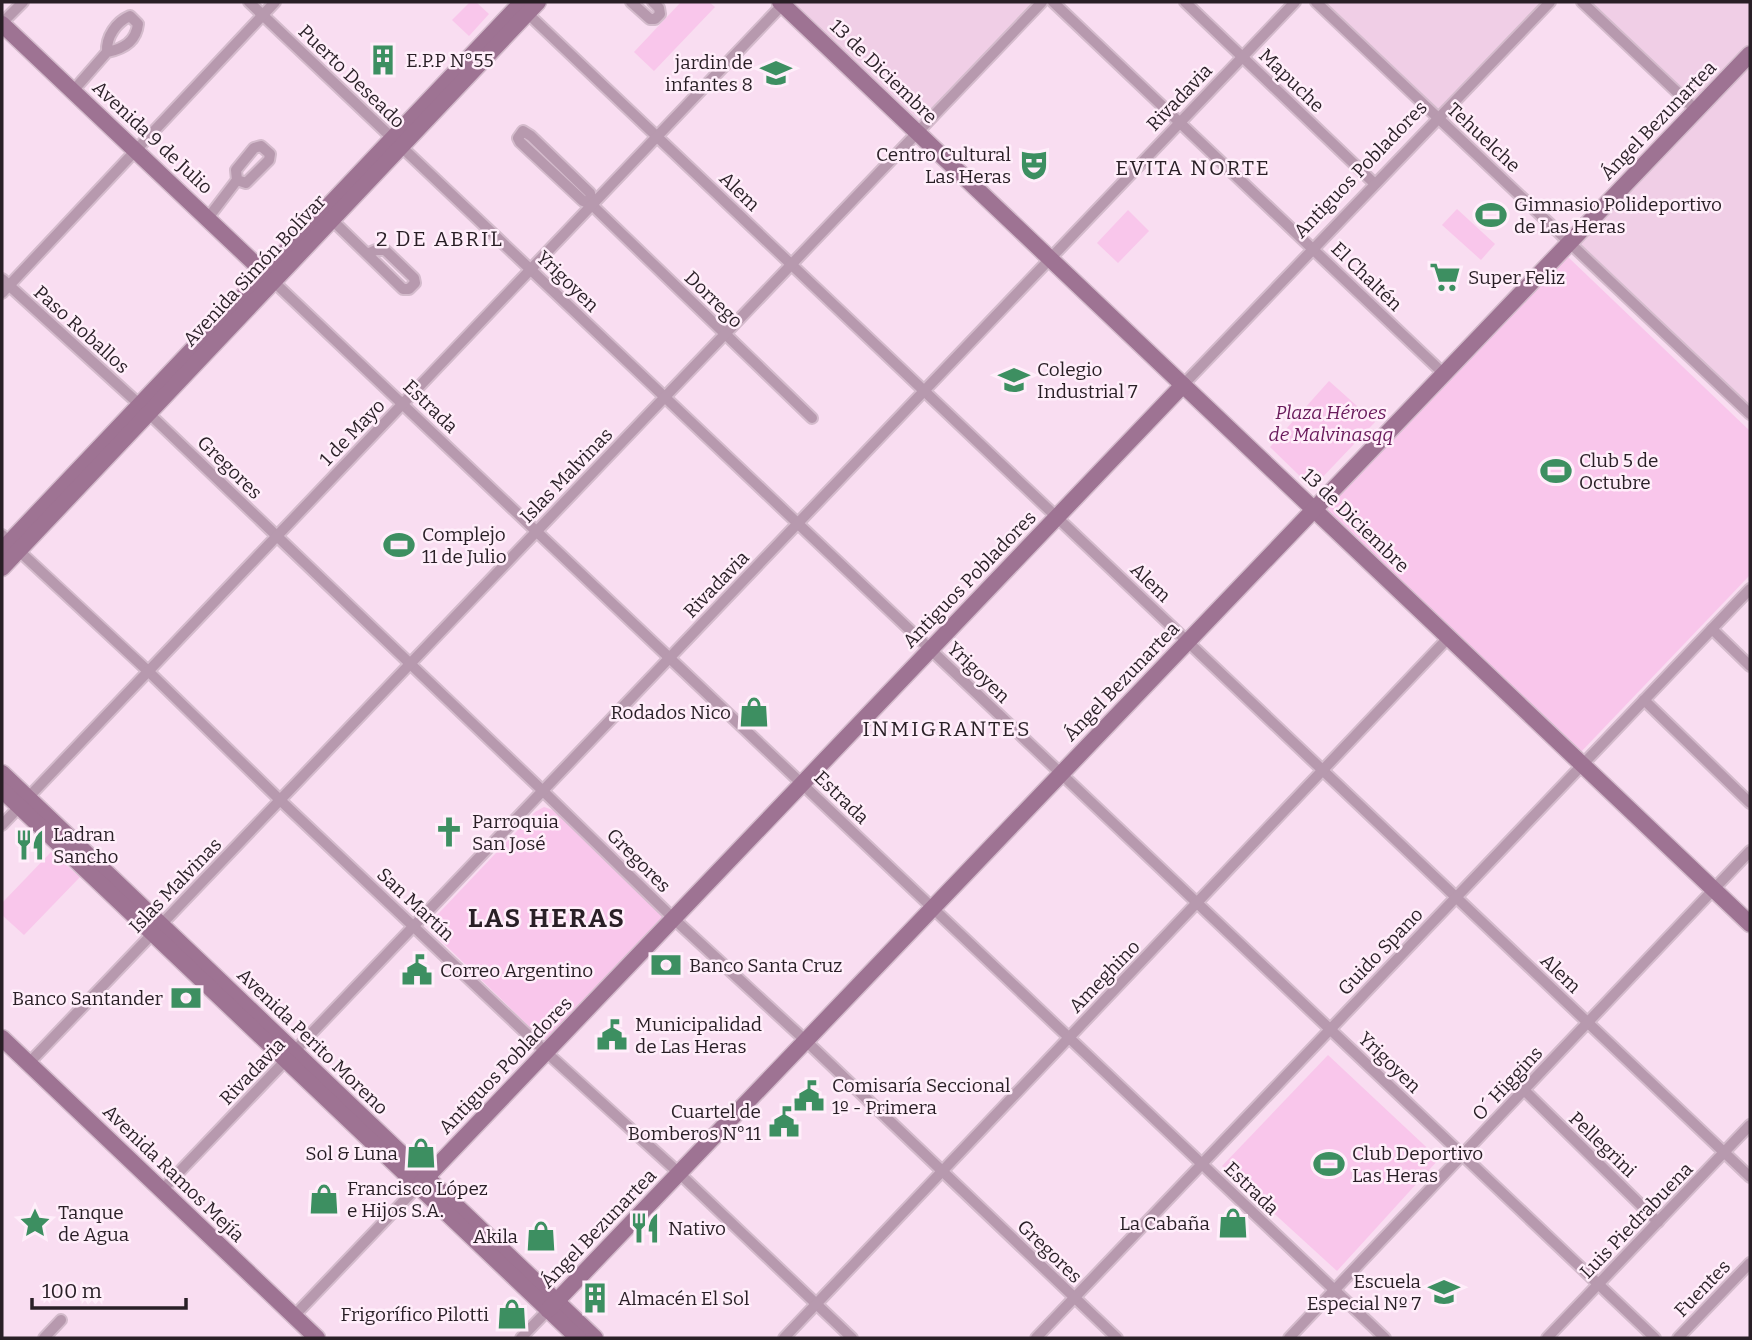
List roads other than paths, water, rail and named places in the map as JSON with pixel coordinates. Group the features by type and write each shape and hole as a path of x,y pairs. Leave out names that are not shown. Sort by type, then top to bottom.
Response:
{"street":[{"path":"2,23 23,2"},
{"name":"Puerto Deseado","path":"249,2 397,142"},
{"path":"4,286 275,2"},
{"path":"631,2 650,19 655,19 660,14 659,8 653,2"},
{"name":"Islas Malvinas","path":"29,1063 1042,2"},
{"name":"El Chaltén","path":"1052,2 1444,374"},
{"name":"Mapuche","path":"1185,2 1375,184"},
{"name":"Rivadavia","path":"162,1191 1295,2"},
{"name":"Tehuelche","path":"1316,2 1750,414"},
{"name":"Antiguos Pobladores","path":"422,1182 1550,2"},
{"path":"1582,2 1696,110"},
{"name":"13 de Diciembre","path":"782,3 1750,924"},
{"name":"1 de Mayo","path":"2,825 782,3"},
{"name":"Alem","path":"524,5 657,136 1750,1177"},
{"name":"Avenida Simón Bolívar","path":"2,568 8,544 144,409 524,5"},
{"name":"Avenida 9 de Julio","path":"2,23 270,277"},
{"path":"73,91 107,52"},
{"name":"Ángel Bezunartea","path":"521,1338 1750,54"},
{"name":"Dorrego","path":"592,205 590,193 523,131 518,138 520,142 583,201 592,205 811,418"},
{"name":"Avenida Simón Bolívar","path":"270,277 331,219 397,142"},
{"name":"Yrigoyen","path":"397,142 1655,1338"},
{"path":"208,218 237,180"},
{"path":"331,219 368,254"},
{"name":"Estrada","path":"270,277 1385,1338"},
{"name":"Paso Roballos","path":"4,286 144,409"},
{"name":"Gregores","path":"144,409 674,919 1117,1338"},
{"name":"San Martín","path":"8,544 148,671 280,800 852,1338"},
{"name":"Guido Spano","path":"1036,1338 1750,589"},
{"path":"1712,629 1750,666"},
{"name":"Ameghino","path":"784,1338 1449,637"},
{"path":"1644,700 1750,803"},
{"name":"Avenida Perito Moreno","path":"2,773 23,802 552,1306 595,1338"},
{"name":"Avenida Perito Moreno","path":"2,790 23,802"},
{"name":"O´ Higgins","path":"1289,1338 1750,851"},
{"name":"Avenida Ramos Mejía","path":"2,1038 317,1338"},
{"name":"Pellegrini","path":"1524,1090 1658,1222"},
{"name":"Luis Piedrabuena","path":"1547,1338 1750,1125"},
{"path":"294,1316 422,1182"},
{"name":"Fuentes","path":"1678,1338 1750,1263"},
{"name":"Avenida Perito Moreno","path":"552,1306 578,1338"},
{"path":"44,1338 61,1320"}],"place":[{"name":"E.P.P N°55","path":"383,60"},
{"name":"jardin de infantes 8","path":"776,73"},
{"name":"Centro Cultural Las Heras","path":"1034,165"},
{"name":"Gimnasio Polideportivo de Las Heras","path":"1491,215"},
{"name":"Super Feliz","path":"1445,277"},
{"name":"Colegio Industrial 7","path":"1014,380"},
{"name":"Club 5 de Octubre","path":"1556,471"},
{"name":"Complejo 11 de Julio","path":"399,545"},
{"name":"Rodados Nico","path":"754,712"},
{"name":"Parroquia San José","path":"449,832"},
{"name":"Ladran Sancho","path":"30,845"},
{"name":"Banco Santa Cruz","path":"666,965"},
{"name":"Correo Argentino","path":"417,970"},
{"name":"Banco Santander","path":"186,998"},
{"name":"Municipalidad de Las Heras","path":"612,1035"},
{"name":"Comisaría Seccional 1º - Primera","path":"809,1096"},
{"name":"Cuartel de Bomberos N°11","path":"784,1122"},
{"name":"Sol & Luna","path":"421,1153"},
{"name":"Club Deportivo Las Heras","path":"1329,1164"},
{"name":"Francisco López e Hijos S.A.","path":"324,1199"},
{"name":"Tanque de Agua","path":"35,1223"},
{"name":"La Cabaña","path":"1233,1223"},
{"name":"Nativo","path":"645,1228"},
{"name":"Akila","path":"541,1236"},
{"name":"Escuela Especial Nº 7","path":"1444,1292"},
{"name":"Almacén El Sol","path":"595,1298"},
{"name":"Frigorífico Pilotti","path":"512,1314"}],"district":[{"name":"EVITA NORTE","path":"1193,168"},
{"name":"2 DE ABRIL","path":"440,239"},
{"name":"INMIGRANTES","path":"947,729"},
{"name":"LAS HERAS","path":"547,918"}],"park label":[{"name":"Plaza Héroes de Malvinasqq","path":"1331,423"}]}
